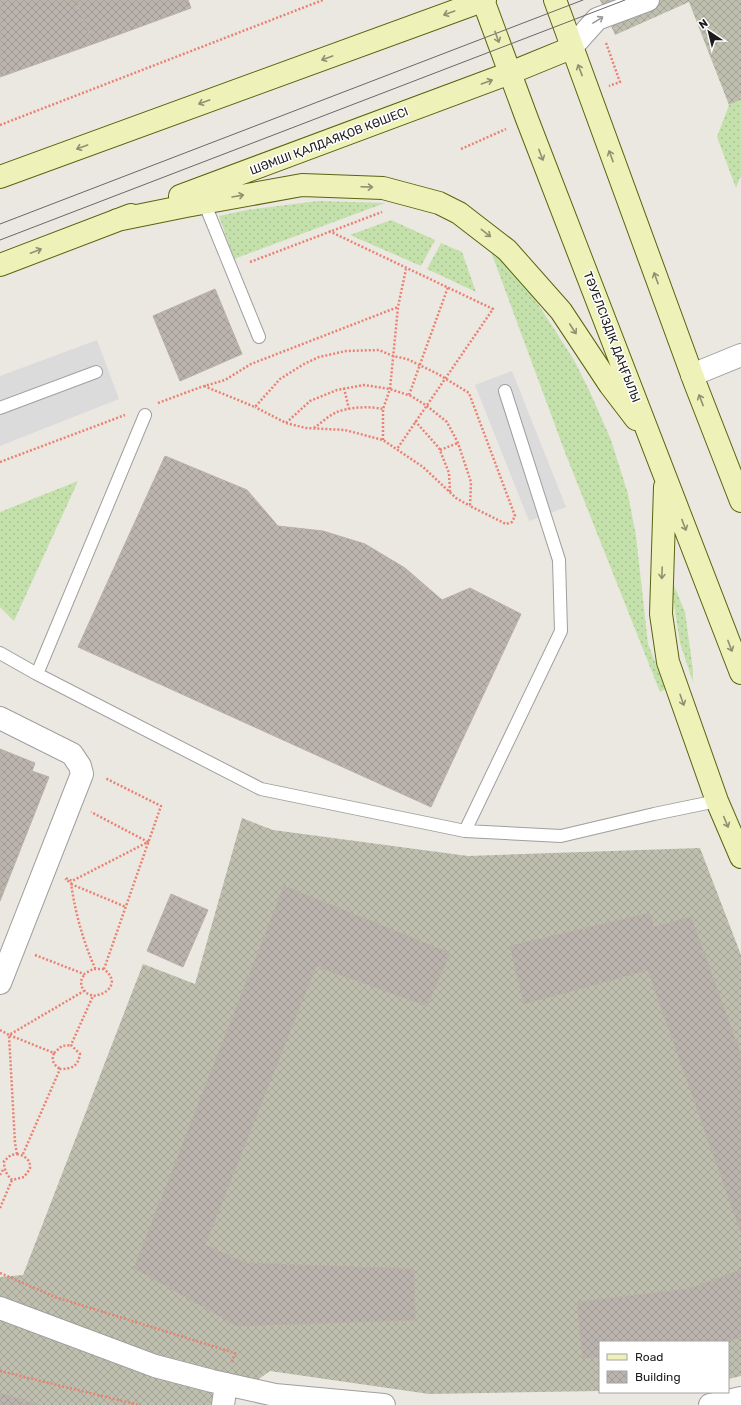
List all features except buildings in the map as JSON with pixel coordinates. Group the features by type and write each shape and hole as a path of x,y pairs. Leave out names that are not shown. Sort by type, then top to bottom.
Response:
{"main road":[{"path":"0,177 484,0"},
{"name":"ТӘУЕЛСІЗДІК ДАҢҒЫЛЫ","path":"484,0 527,119 741,674"},
{"path":"555,0 571,48 692,375 741,501"},
{"name":"ШӘМШІ ҚАЛДАЯҚОВ КӨШЕСІ","path":"0,266 117,220 510,73 571,48"},
{"path":"117,220 204,202 302,185 383,188 439,203 459,213 507,250 561,311 610,385 651,438"},
{"path":"713,431 741,459"},
{"path":"666,478 661,614 668,662 717,801 741,857"}],"street":[{"name":"ШӘМШІ ҚАЛДАЯҚОВ КӨШЕСІ","path":"571,48 597,19 648,0"},
{"path":"692,375 741,356"},
{"path":"0,718 72,754 80,766 82,774 0,983"},
{"path":"0,1308 155,1366 225,1395 275,1395 384,1405"},
{"path":"710,1405 741,1398"}],"lane":[{"path":"204,202 259,337"},
{"path":"0,408 96,372"},
{"path":"465,831 561,631 560,560 505,391"},
{"path":"37,674 145,416"},
{"path":"0,653 37,674 261,789 465,831 561,836 717,801"}],"path":[{"path":"0,124 323,0"},
{"path":"588,92 620,82 597,19"},
{"path":"461,149 527,119"},
{"path":"250,262 388,209"},
{"path":"329,231 406,269 493,309 397,449"},
{"path":"382,440 383,409 390,389 398,307 406,269"},
{"path":"409,396 448,287"},
{"path":"156,404 204,386 225,380 251,364 398,307"},
{"path":"204,386 255,407 286,423 313,429 345,430 382,440 423,467 456,498 506,524 512,522 515,516 469,393 445,378 407,359 393,356 379,350 346,351 319,357 304,364 280,379 255,407"},
{"path":"286,423 310,401 344,388 364,385 390,389 409,396 427,406 447,422 458,443 471,482 470,506"},
{"path":"344,388 349,410"},
{"path":"313,429 337,412 375,407 383,409"},
{"path":"0,462 126,415"},
{"path":"415,421 440,450 449,473 450,493"},
{"path":"440,450 458,443"},
{"path":"80,766 161,806 104,969"},
{"path":"71,802 148,842"},
{"path":"46,866 72,881 148,842"},
{"path":"46,866 71,884 126,907"},
{"path":"71,884 76,914 96,968"},
{"path":"14,946 84,974"},
{"path":"96,968 104,969 109,973 112,979 108,990 104,993 93,996 84,991 81,986 81,980 84,974 96,968"},
{"path":"9,1035 84,991"},
{"path":"72,1045 93,996"},
{"path":"0,1030 54,1053"},
{"path":"9,1035 15,1143 17,1154"},
{"path":"72,1045 80,1054 79,1061 68,1069 60,1069 54,1066 54,1053 57,1049 62,1046 72,1045"},
{"path":"23,1154 60,1069"},
{"path":"12,1180 4,1168 4,1161 11,1155 23,1154"},
{"path":"12,1180 24,1177 30,1169 29,1163 23,1154"},
{"path":"0,1159 4,1161"},
{"path":"0,1175 4,1168"},
{"path":"0,1208 12,1180"},
{"path":"0,1273 55,1297 235,1354 225,1395"},
{"path":"0,1371 139,1405"}],"shaded area":[{"path":"600,0 741,0 741,100 729,105 689,2 615,35"},
{"path":"97,340 119,399 0,446 0,376"},
{"path":"512,371 566,507 529,521 475,385"},
{"path":"242,818 273,830 468,856 700,848 741,955 741,1376 729,1379 729,1341 599,1341 599,1391 429,1394 270,1371 231,1399 231,1405 0,1405 0,1277 23,1275 143,964 195,984"}],"green space":[{"path":"741,100 741,176 736,188 717,137 729,105"},
{"path":"318,201 385,203 234,259 219,216 247,210"},
{"path":"391,220 435,240 421,266 350,235"},
{"path":"487,241 514,267 574,360 611,440 628,494 636,536 648,644 666,689 660,692 566,455"},
{"path":"441,243 462,252 476,292 427,269"},
{"path":"78,481 14,621 0,607 0,512"},
{"path":"672,581 685,612 693,670 693,682 680,643 672,591"}],"tram line":[{"path":"0,224 583,0"},
{"path":"0,240 625,0"}]}
